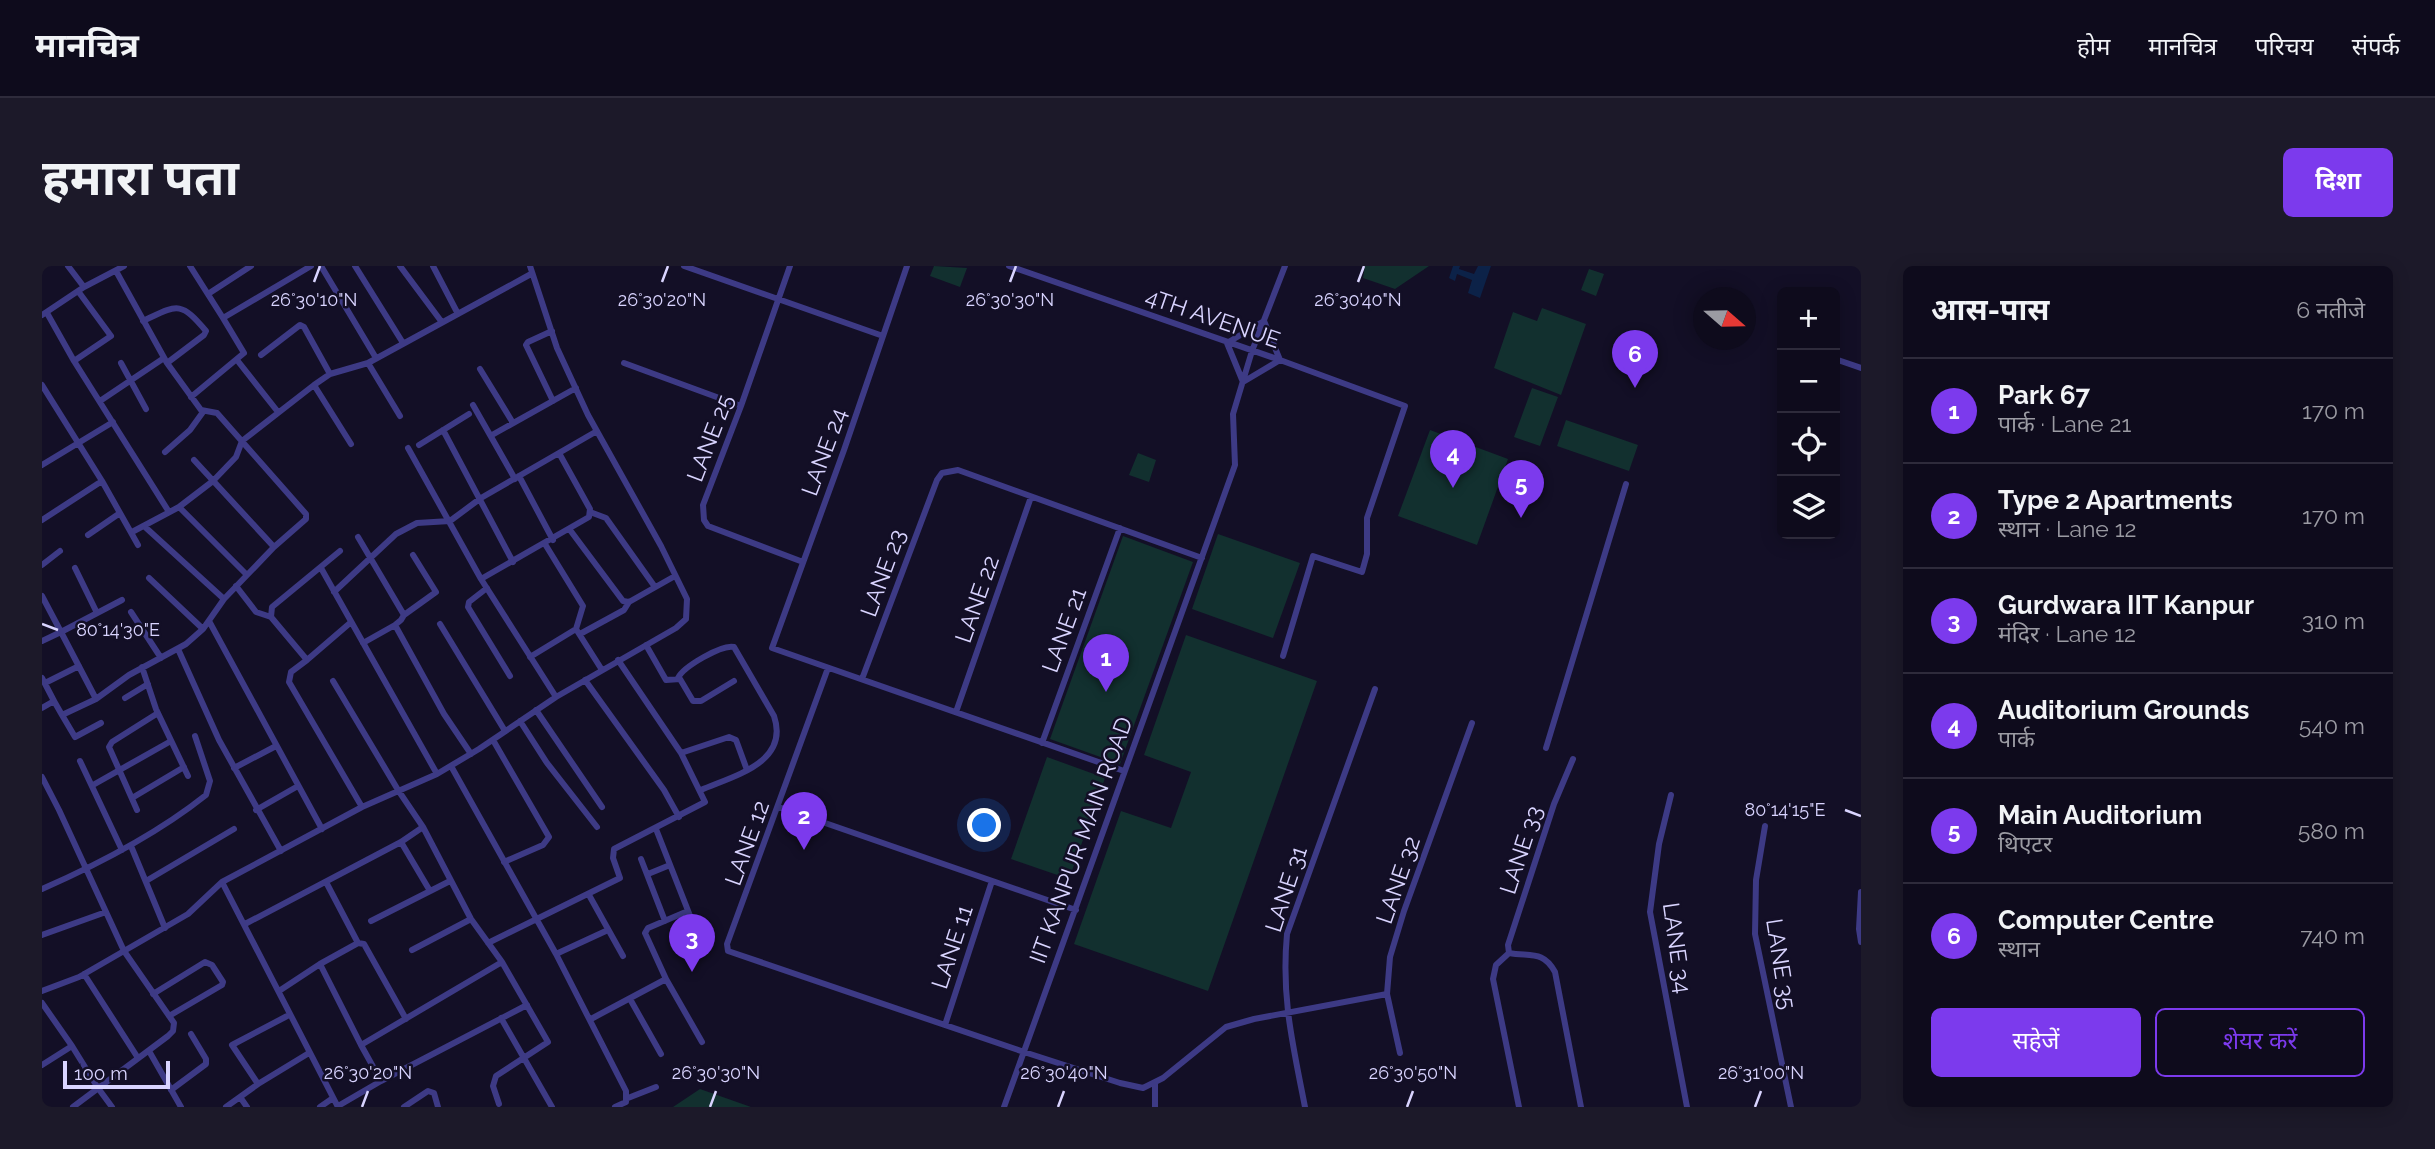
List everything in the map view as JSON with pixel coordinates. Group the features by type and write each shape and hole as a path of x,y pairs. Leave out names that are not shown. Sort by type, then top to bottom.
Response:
{"street":[{"path":"68,266 111,336 74,361"},
{"path":"124,266 81,289 44,314 169,512"},
{"path":"190,266 244,353 191,397"},
{"path":"208,294 251,266"},
{"path":"223,318 311,266"},
{"path":"321,266 376,358"},
{"path":"355,266 403,344"},
{"path":"400,266 441,321"},
{"path":"433,266 458,314"},
{"path":"684,266 883,336"},
{"name":"LANE 25","path":"790,266 703,505 704,520 708,526 803,562"},
{"name":"LANE 24","path":"828,668 772,648 907,266"},
{"name":"4TH AVENUE","path":"1009,266 1280,359 1405,406 1367,518 1367,554 1362,572 1312,556 1283,656"},
{"name":"IIT KANPUR MAIN ROAD","path":"1004,1107 1235,465 1233,414 1252,351 1284,266"},
{"path":"42,990 84,974 165,928 188,914 222,882 362,807 451,766 556,697 676,628 686,619 687,599 661,546 597,431 557,348 531,270 368,363 330,374 242,441 236,457 213,481 179,507 132,532"},
{"path":"62,715 96,699 142,667 178,649 203,629 246,574 306,519 306,514 217,413 203,412 191,397 166,361 116,271"},
{"path":"100,401 166,361 206,331 191,314 178,308 171,308 143,321"},
{"path":"1264,321 1280,359 1243,382 1227,342 1264,321"},
{"path":"261,355 300,325 304,327 330,374"},
{"path":"552,331 526,345 553,401"},
{"path":"237,360 278,412"},
{"path":"1840,361 1861,369"},
{"path":"121,363 146,410"},
{"path":"368,363 400,416"},
{"path":"624,363 741,406"},
{"path":"480,369 513,423"},
{"path":"42,385 138,545"},
{"path":"314,385 351,444"},
{"path":"492,435 576,388"},
{"path":"473,404 553,540"},
{"path":"165,452 190,430 203,412"},
{"path":"419,445 469,414"},
{"path":"42,465 113,422"},
{"path":"443,430 513,562"},
{"path":"334,592 396,534 417,523 450,521 481,498 597,431"},
{"path":"408,448 481,579 556,697"},
{"path":"559,453 590,512 606,518 655,587"},
{"path":"194,460 274,547"},
{"name":"LANE 23","path":"862,679 937,480 942,474 958,470 1031,497"},
{"path":"42,520 102,481"},
{"path":"1546,748 1626,484"},
{"path":"1031,497 1202,558"},
{"name":"LANE 22","path":"956,712 1031,497"},
{"path":"179,507 246,574"},
{"path":"481,579 553,540 589,517 590,512"},
{"path":"88,535 120,513"},
{"path":"144,526 224,599"},
{"name":"LANE 21","path":"1042,743 1120,528"},
{"path":"569,530 623,601 629,601 675,576"},
{"path":"358,537 404,615"},
{"path":"545,544 583,606 578,631 602,670"},
{"path":"43,562 60,551"},
{"path":"271,617 272,607 340,551"},
{"path":"363,643 401,621 404,615 436,592 413,555"},
{"path":"75,568 97,613"},
{"path":"321,568 437,774"},
{"path":"149,578 203,629"},
{"path":"236,586 256,612 271,617 307,660"},
{"path":"487,588 469,602 468,607 510,676"},
{"path":"42,596 96,699"},
{"path":"42,641 122,600"},
{"path":"530,657 624,610 629,601"},
{"path":"131,612 160,658"},
{"path":"209,621 322,829"},
{"path":"350,623 291,672 289,682 362,807"},
{"path":"440,624 505,731"},
{"path":"395,625 444,714 471,754"},
{"path":"646,645 666,680 678,678"},
{"path":"678,678 682,671 726,645 734,647 777,725 775,744 768,756 747,770 701,790"},
{"path":"178,649 234,768 281,851"},
{"path":"488,943 620,878 613,858 614,849 705,802 681,753 618,660"},
{"path":"79,666 43,681 75,737 101,723"},
{"path":"142,667 158,713 188,776"},
{"path":"828,668 1124,771"},
{"name":"LANE 12","path":"828,668 727,944 728,951 945,1025"},
{"path":"678,678 691,699 696,702 734,681"},
{"path":"585,680 664,790 679,817"},
{"path":"333,681 423,827 471,919 502,962 548,1042 494,1079 499,1104"},
{"path":"125,698 148,684"},
{"name":"LANE 31","path":"1305,1107 1286,1012 1284,968 1287,934 1374,688"},
{"path":"42,708 54,701"},
{"path":"536,710 602,807"},
{"path":"137,810 109,750 111,744 158,713"},
{"path":"520,721 547,763 597,827"},
{"name":"LANE 32","path":"1401,1053 1387,993 1390,957 1472,723"},
{"path":"42,889 131,846 207,793 210,781 195,736"},
{"path":"681,753 729,737 736,740 747,770"},
{"path":"493,740 549,837 543,845 504,862"},
{"path":"93,785 172,741"},
{"path":"234,768 276,746"},
{"name":"LANE 33","path":"1519,1107 1493,979 1496,965 1509,953 1508,945 1554,804 1573,760"},
{"path":"80,761 122,850"},
{"path":"451,766 591,1019 628,1098"},
{"path":"132,798 184,767"},
{"path":"43,781 124,951 174,1023 173,1031 149,1051 73,1107"},
{"path":"257,810 298,786"},
{"name":"LANE 34","path":"1671,795 1659,844 1650,912 1687,1107"},
{"path":"779,807 1076,910"},
{"path":"245,924 326,883 423,827"},
{"name":"LANE 35","path":"1765,827 1756,880 1755,934 1791,1107"},
{"path":"146,881 233,829"},
{"path":"656,829 696,931"},
{"path":"401,842 430,891"},
{"path":"131,846 165,928"},
{"path":"641,859 665,921"},
{"path":"648,874 670,865"},
{"path":"371,920 450,881"},
{"name":"LANE 11","path":"945,1025 992,881"},
{"path":"222,882 338,1107 381,1081 527,1005"},
{"path":"326,883 358,943"},
{"path":"1861,892 1858,929 1861,943"},
{"path":"589,895 623,956"},
{"path":"688,911 649,928 645,933 666,979 702,1042"},
{"path":"42,935 106,912"},
{"path":"412,950 471,919"},
{"path":"556,954 608,930"},
{"path":"279,991 320,964 361,942 366,946 405,1019"},
{"path":"1509,953 1542,957 1549,961 1555,972 1581,1107"},
{"path":"153,994 205,962 212,965 223,982 222,985 169,1016"},
{"path":"361,1045 502,962"},
{"path":"320,964 381,1081"},
{"path":"84,974 138,1058"},
{"path":"591,1019 666,979"},
{"path":"945,1025 1143,1088 1163,1078 1226,1027 1286,1012 1387,993"},
{"path":"630,999 661,1054"},
{"path":"42,1003 112,1107"},
{"path":"258,1084 232,1045 289,1015"},
{"path":"500,1018 552,1107"},
{"path":"171,1090 206,1064 206,1059 191,1034"},
{"path":"42,1065 72,1046"},
{"path":"149,1051 181,1107"},
{"path":"226,1107 309,1053"},
{"path":"1155,1082 1155,1107"},
{"path":"615,1107 628,1098 656,1087"},
{"path":"404,1107 428,1091 434,1093 438,1107"},
{"path":"240,1097 247,1107"},
{"path":"320,1107 333,1098"}],"green space":[{"path":"934,266 967,268 960,287 930,276"},
{"path":"1365,266 1429,266 1395,289 1363,278"},
{"path":"1589,269 1604,274 1596,296 1581,290"},
{"path":"1542,308 1586,324 1561,395 1494,368 1513,312 1537,321"},
{"path":"1532,388 1558,397 1540,446 1514,437"},
{"path":"1566,420 1638,445 1629,471 1557,446"},
{"path":"1430,430 1508,459 1477,545 1398,516"},
{"path":"1138,453 1156,460 1149,482 1129,475"},
{"path":"1218,534 1300,563 1273,638 1192,609"},
{"path":"1123,536 1193,562 1120,764 1050,739"},
{"path":"1186,635 1317,681 1208,991 1074,944 1121,811 1171,828 1191,772 1144,755"},
{"path":"1047,757 1105,778 1069,879 1011,859"},
{"path":"700,1089 751,1107 673,1107"}],"water":[{"path":"1453,266 1460,266 1459,269 1474,274 1478,266 1491,266 1480,298 1468,293 1472,280 1457,274 1455,281 1449,278"}],"place":[{"name":"Computer Centre","path":"1635,388"},
{"name":"Auditorium Grounds","path":"1453,488"},
{"name":"Main Auditorium","path":"1521,518"},
{"name":"Park 67","path":"1106,692"},
{"name":"Type 2 Apartments","path":"804,850"},
{"name":"Gurdwara IIT Kanpur","path":"692,972"}]}
